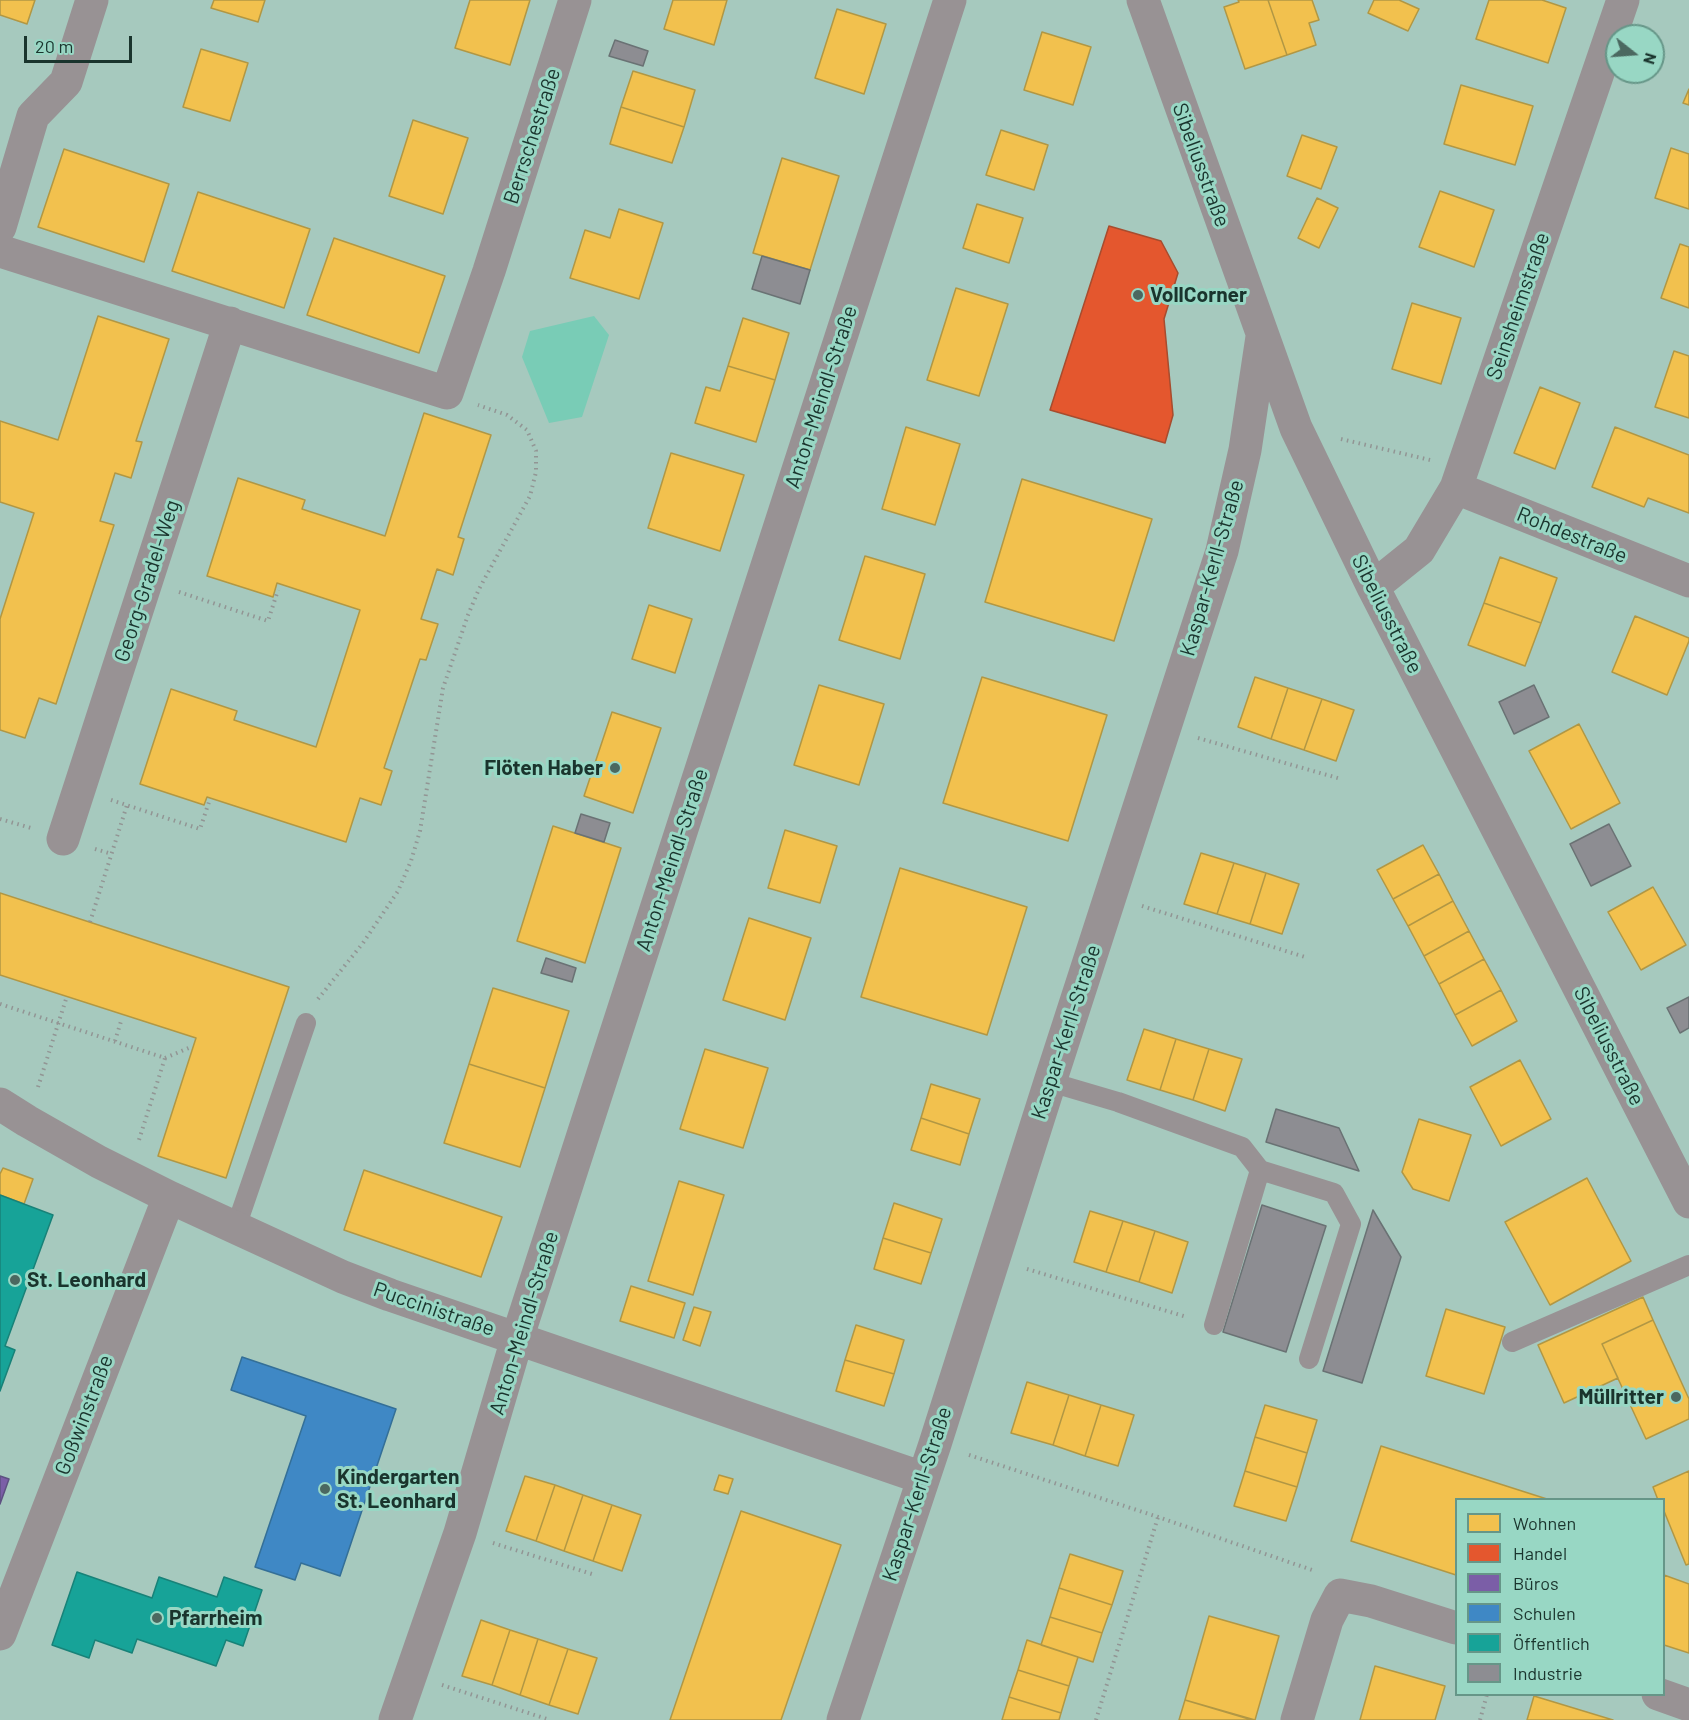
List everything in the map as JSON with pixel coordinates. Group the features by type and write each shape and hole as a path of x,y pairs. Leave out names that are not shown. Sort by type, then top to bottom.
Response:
{"street":[{"path":"0,226 33,116 66,82 92,0"},
{"name":"Berrschestraße","path":"447,393 489,271 575,0"},
{"name":"Anton-Meindl-Straße","path":"395,1720 460,1533 517,1339 950,0"},
{"name":"Sibeliusstraße","path":"1143,0 1296,428 1373,587 1689,1202"},
{"name":"Seinsheimstraße","path":"1373,587 1419,550 1459,479 1623,0"},
{"path":"0,251 447,393"},
{"name":"Georg-Gradel-Weg","path":"63,839 230,323"},
{"name":"Kaspar-Kerll-Straße","path":"843,1720 1222,551 1245,450 1262,337"},
{"name":"Rohdestraße","path":"1459,479 1689,581"},
{"name":"Puccinistraße","path":"0,1104 99,1162 169,1197 344,1277 390,1295 923,1478"},
{"name":"Goßwinstraße","path":"0,1634 169,1197"},
{"path":"1297,1720 1327,1620 1340,1595 1371,1600 1455,1628"},
{"path":"1661,1696 1689,1705"}],"lane":[{"path":"236,1227 306,1023"},
{"path":"1050,1082 1118,1102 1242,1147 1260,1170 1334,1193 1351,1224 1309,1359"},
{"path":"1214,1325 1260,1170"},
{"path":"1512,1342 1689,1265"}],"path":[{"path":"306,1023 319,996 363,943 398,891 411,861 420,831 442,688 468,615 530,496 536,472 536,451 527,430 507,414 447,393"},
{"path":"1296,428 1434,460 1459,479"},
{"path":"146,581 268,621 278,591"},
{"path":"1164,728 1341,779"},
{"path":"79,789 200,829 209,802"},
{"path":"90,922 127,805"},
{"path":"1109,896 1305,957"},
{"path":"27,1121 67,996"},
{"path":"0,1004 165,1058 191,1047"},
{"path":"114,1041 122,1018"},
{"path":"127,1176 165,1058"},
{"path":"1017,1266 1214,1325"},
{"path":"934,1444 1325,1574 1340,1595"},
{"path":"1095,1720 1158,1517"},
{"path":"460,1533 595,1575"},
{"path":"410,1675 550,1720"},
{"path":"1479,1720 1487,1696"}],"green space":[{"path":"594,316 609,335 582,417 549,423 522,357 530,331"}],"building: Wohnen":[{"path":"0,0 35,0 27,24 0,15"},
{"path":"214,0 265,0 258,22 211,8"},
{"path":"470,0 530,0 510,65 455,48"},
{"path":"673,0 727,0 714,45 664,29"},
{"path":"1238,0 1268,0 1287,55 1245,69 1224,7 1239,2"},
{"path":"1268,0 1312,0 1319,20 1309,23 1316,45 1287,55"},
{"path":"1374,0 1399,0 1419,9 1408,31 1368,13"},
{"path":"1489,0 1542,0 1566,8 1548,63 1476,39"},
{"path":"837,9 886,24 864,94 815,78"},
{"path":"1042,32 1091,47 1073,105 1024,90"},
{"path":"201,49 248,63 230,121 183,107"},
{"path":"633,71 695,90 684,127 621,107"},
{"path":"1461,85 1533,106 1515,165 1444,144"},
{"path":"1689,89 1689,105 1683,103"},
{"path":"621,107 684,127 672,163 610,144"},
{"path":"413,120 468,138 443,214 389,196"},
{"path":"1001,130 1048,145 1034,190 986,175"},
{"path":"1302,135 1337,147 1321,189 1287,176"},
{"path":"1671,148 1689,154 1689,209 1655,198"},
{"path":"64,149 169,184 144,262 38,227"},
{"path":"782,158 839,176 810,270 753,253"},
{"path":"1440,191 1494,210 1474,267 1419,247"},
{"path":"198,192 310,229 284,308 172,271"},
{"path":"1317,198 1338,208 1319,248 1298,238"},
{"path":"977,204 1023,218 1009,263 963,248"},
{"path":"619,209 663,223 639,299 570,278 585,230 610,238"},
{"path":"334,238 445,276 419,353 307,315"},
{"path":"1680,244 1689,247 1689,308 1661,298"},
{"path":"956,288 1008,304 979,396 927,380"},
{"path":"1412,303 1461,318 1441,384 1392,369"},
{"path":"98,316 169,339 136,441 142,442 131,478 115,473 100,521 114,525 56,704 39,698 25,738 0,730 0,619 34,513 0,502 0,421 58,440"},
{"path":"743,318 789,333 775,380 728,366"},
{"path":"1674,351 1689,356 1689,418 1655,407"},
{"path":"728,366 775,380 756,442 695,423 706,387 720,391"},
{"path":"1540,387 1580,403 1555,469 1514,453"},
{"path":"424,413 491,435 458,537 464,539 453,575 437,569 421,619 438,624 426,660 420,659 384,768 392,771 381,805 360,798 346,842 207,797 204,805 140,784 171,689 237,711 234,720 316,747 360,610 277,583 273,597 207,576 238,478 305,500 302,509 385,536"},
{"path":"906,427 960,444 935,525 882,509"},
{"path":"1615,427 1689,455 1689,513 1648,498 1644,507 1592,487"},
{"path":"671,453 744,475 720,551 648,528"},
{"path":"1022,479 1152,519 1114,641 985,602"},
{"path":"865,556 925,574 900,659 839,640"},
{"path":"1500,557 1557,578 1541,623 1484,603"},
{"path":"1484,603 1541,623 1525,666 1468,645"},
{"path":"649,605 692,619 675,673 632,659"},
{"path":"1635,616 1689,638 1667,695 1612,672"},
{"path":"982,677 1107,715 1068,841 943,803"},
{"path":"1255,677 1288,688 1271,739 1238,727"},
{"path":"819,685 884,704 859,785 794,765"},
{"path":"1288,688 1322,699 1304,750 1271,739"},
{"path":"1322,699 1354,710 1336,761 1304,750"},
{"path":"612,712 661,728 633,813 584,796"},
{"path":"1579,724 1620,803 1571,829 1529,751"},
{"path":"553,826 621,848 585,963 517,941"},
{"path":"785,830 837,846 820,903 768,888"},
{"path":"1423,845 1439,874 1393,899 1377,870"},
{"path":"1201,853 1234,863 1217,914 1184,904"},
{"path":"1234,863 1266,873 1250,924 1217,914"},
{"path":"900,868 1027,907 987,1035 861,997"},
{"path":"1266,873 1299,884 1282,934 1250,924"},
{"path":"1439,874 1453,901 1408,926 1393,899"},
{"path":"1653,887 1686,945 1641,970 1608,912"},
{"path":"0,893 289,987 226,1178 158,1156 196,1038 0,975"},
{"path":"1453,901 1469,931 1424,956 1408,926"},
{"path":"749,918 811,938 785,1020 723,1000"},
{"path":"1469,931 1484,959 1439,984 1424,956"},
{"path":"1484,959 1501,990 1455,1015 1439,984"},
{"path":"493,988 569,1011 545,1088 469,1064"},
{"path":"1501,990 1517,1021 1472,1046 1455,1015"},
{"path":"1144,1029 1176,1039 1160,1090 1127,1080"},
{"path":"1176,1039 1209,1049 1193,1100 1160,1090"},
{"path":"705,1049 768,1068 743,1148 680,1129"},
{"path":"1209,1049 1242,1059 1225,1111 1193,1100"},
{"path":"1520,1060 1551,1119 1501,1146 1470,1087"},
{"path":"469,1064 545,1088 520,1167 444,1143"},
{"path":"931,1084 980,1099 969,1134 921,1118"},
{"path":"921,1118 969,1134 960,1165 911,1150"},
{"path":"1419,1119 1471,1135 1449,1201 1413,1189 1402,1172"},
{"path":"3,1168 33,1179 24,1204 0,1195 0,1174"},
{"path":"364,1170 502,1217 481,1277 344,1230"},
{"path":"1587,1178 1631,1261 1550,1305 1505,1222"},
{"path":"679,1181 724,1195 693,1295 648,1281"},
{"path":"894,1203 942,1219 931,1253 883,1238"},
{"path":"1090,1211 1123,1221 1106,1272 1074,1262"},
{"path":"1123,1221 1155,1231 1139,1282 1106,1272"},
{"path":"1155,1231 1188,1242 1172,1293 1139,1282"},
{"path":"883,1238 931,1253 921,1284 874,1269"},
{"path":"631,1286 685,1303 674,1338 620,1321"},
{"path":"1643,1297 1653,1320 1602,1344 1618,1378 1564,1403 1538,1345"},
{"path":"694,1307 711,1312 700,1346 683,1340"},
{"path":"1446,1309 1505,1327 1484,1394 1426,1376"},
{"path":"1653,1320 1689,1399 1689,1419 1646,1439 1602,1344"},
{"path":"856,1325 904,1340 894,1374 845,1360"},
{"path":"845,1360 894,1374 884,1406 836,1391"},
{"path":"1027,1382 1069,1395 1053,1445 1011,1433"},
{"path":"1069,1395 1101,1405 1085,1456 1053,1445"},
{"path":"1101,1405 1134,1415 1118,1466 1085,1456"},
{"path":"1265,1405 1317,1420 1307,1453 1255,1437"},
{"path":"1255,1437 1307,1453 1297,1487 1245,1471"},
{"path":"1381,1446 1544,1498 1455,1498 1455,1575 1351,1541"},
{"path":"1245,1471 1297,1487 1286,1521 1234,1506"},
{"path":"1689,1471 1689,1564 1686,1565 1665,1513 1665,1498 1657,1498 1653,1487"},
{"path":"719,1475 733,1479 728,1494 714,1490"},
{"path":"525,1476 555,1485 536,1541 506,1531"},
{"path":"555,1485 583,1495 564,1551 536,1541"},
{"path":"583,1495 612,1505 593,1561 564,1551"},
{"path":"612,1505 641,1515 622,1571 593,1561"},
{"path":"741,1511 841,1545 781,1720 670,1720"},
{"path":"1070,1554 1123,1571 1112,1605 1059,1588"},
{"path":"1665,1575 1689,1584 1689,1653 1665,1645"},
{"path":"1059,1588 1112,1605 1102,1633 1050,1617"},
{"path":"1209,1616 1279,1636 1255,1720 1185,1700"},
{"path":"1050,1617 1102,1633 1093,1662 1041,1645"},
{"path":"481,1620 510,1630 492,1685 462,1676"},
{"path":"510,1630 538,1639 520,1695 492,1685"},
{"path":"538,1639 568,1649 549,1705 520,1695"},
{"path":"1027,1640 1078,1657 1069,1686 1018,1670"},
{"path":"568,1649 597,1658 578,1714 549,1705"},
{"path":"1375,1666 1445,1686 1435,1720 1360,1720"},
{"path":"1018,1670 1069,1686 1061,1713 1009,1697"},
{"path":"1534,1696 1613,1720 1527,1720"},
{"path":"1009,1697 1061,1713 1059,1720 1002,1720"},
{"path":"1185,1700 1252,1720 1179,1720"}],"building: Handel":[{"path":"1109,226 1161,241 1178,273 1164,319 1173,415 1165,443 1050,410"}],"building: Büros":[{"path":"0,1476 9,1479 0,1504"}],"building: Schulen":[{"name":"Kindergarten St. Leonhard","path":"242,1357 396,1409 340,1576 301,1563 295,1580 255,1567 306,1416 231,1390"}],"building: Öffentlich":[{"name":"St. Leonhard","path":"0,1195 53,1215 5,1346 15,1350 0,1391"},
{"name":"Pfarrheim","path":"77,1572 152,1598 159,1577 217,1597 224,1577 262,1590 243,1646 226,1640 216,1666 137,1639 132,1653 95,1640 89,1658 52,1645"}],"building: Industrie":[{"path":"615,40 648,51 643,66 609,56"},
{"path":"762,256 810,270 800,304 752,289"},
{"path":"1534,685 1549,717 1514,734 1499,702"},
{"path":"581,814 610,823 604,842 575,833"},
{"path":"1609,824 1631,866 1591,886 1570,844"},
{"path":"546,958 576,968 572,982 541,973"},
{"path":"1689,997 1689,1028 1680,1033 1667,1008"},
{"path":"1276,1109 1339,1128 1359,1171 1266,1142"},
{"path":"1262,1205 1326,1226 1286,1352 1223,1332"},
{"path":"1373,1210 1401,1257 1362,1383 1323,1371"}],"place":[{"name":"VollCorner","path":"1138,295"},
{"name":"Flöten Haber","path":"615,768"},
{"name":"St. Leonhard","path":"15,1280"},
{"name":"Müllritter","path":"1676,1397"},
{"name":"Kindergarten St. Leonhard","path":"325,1489"},
{"name":"Pfarrheim","path":"157,1618"}]}
